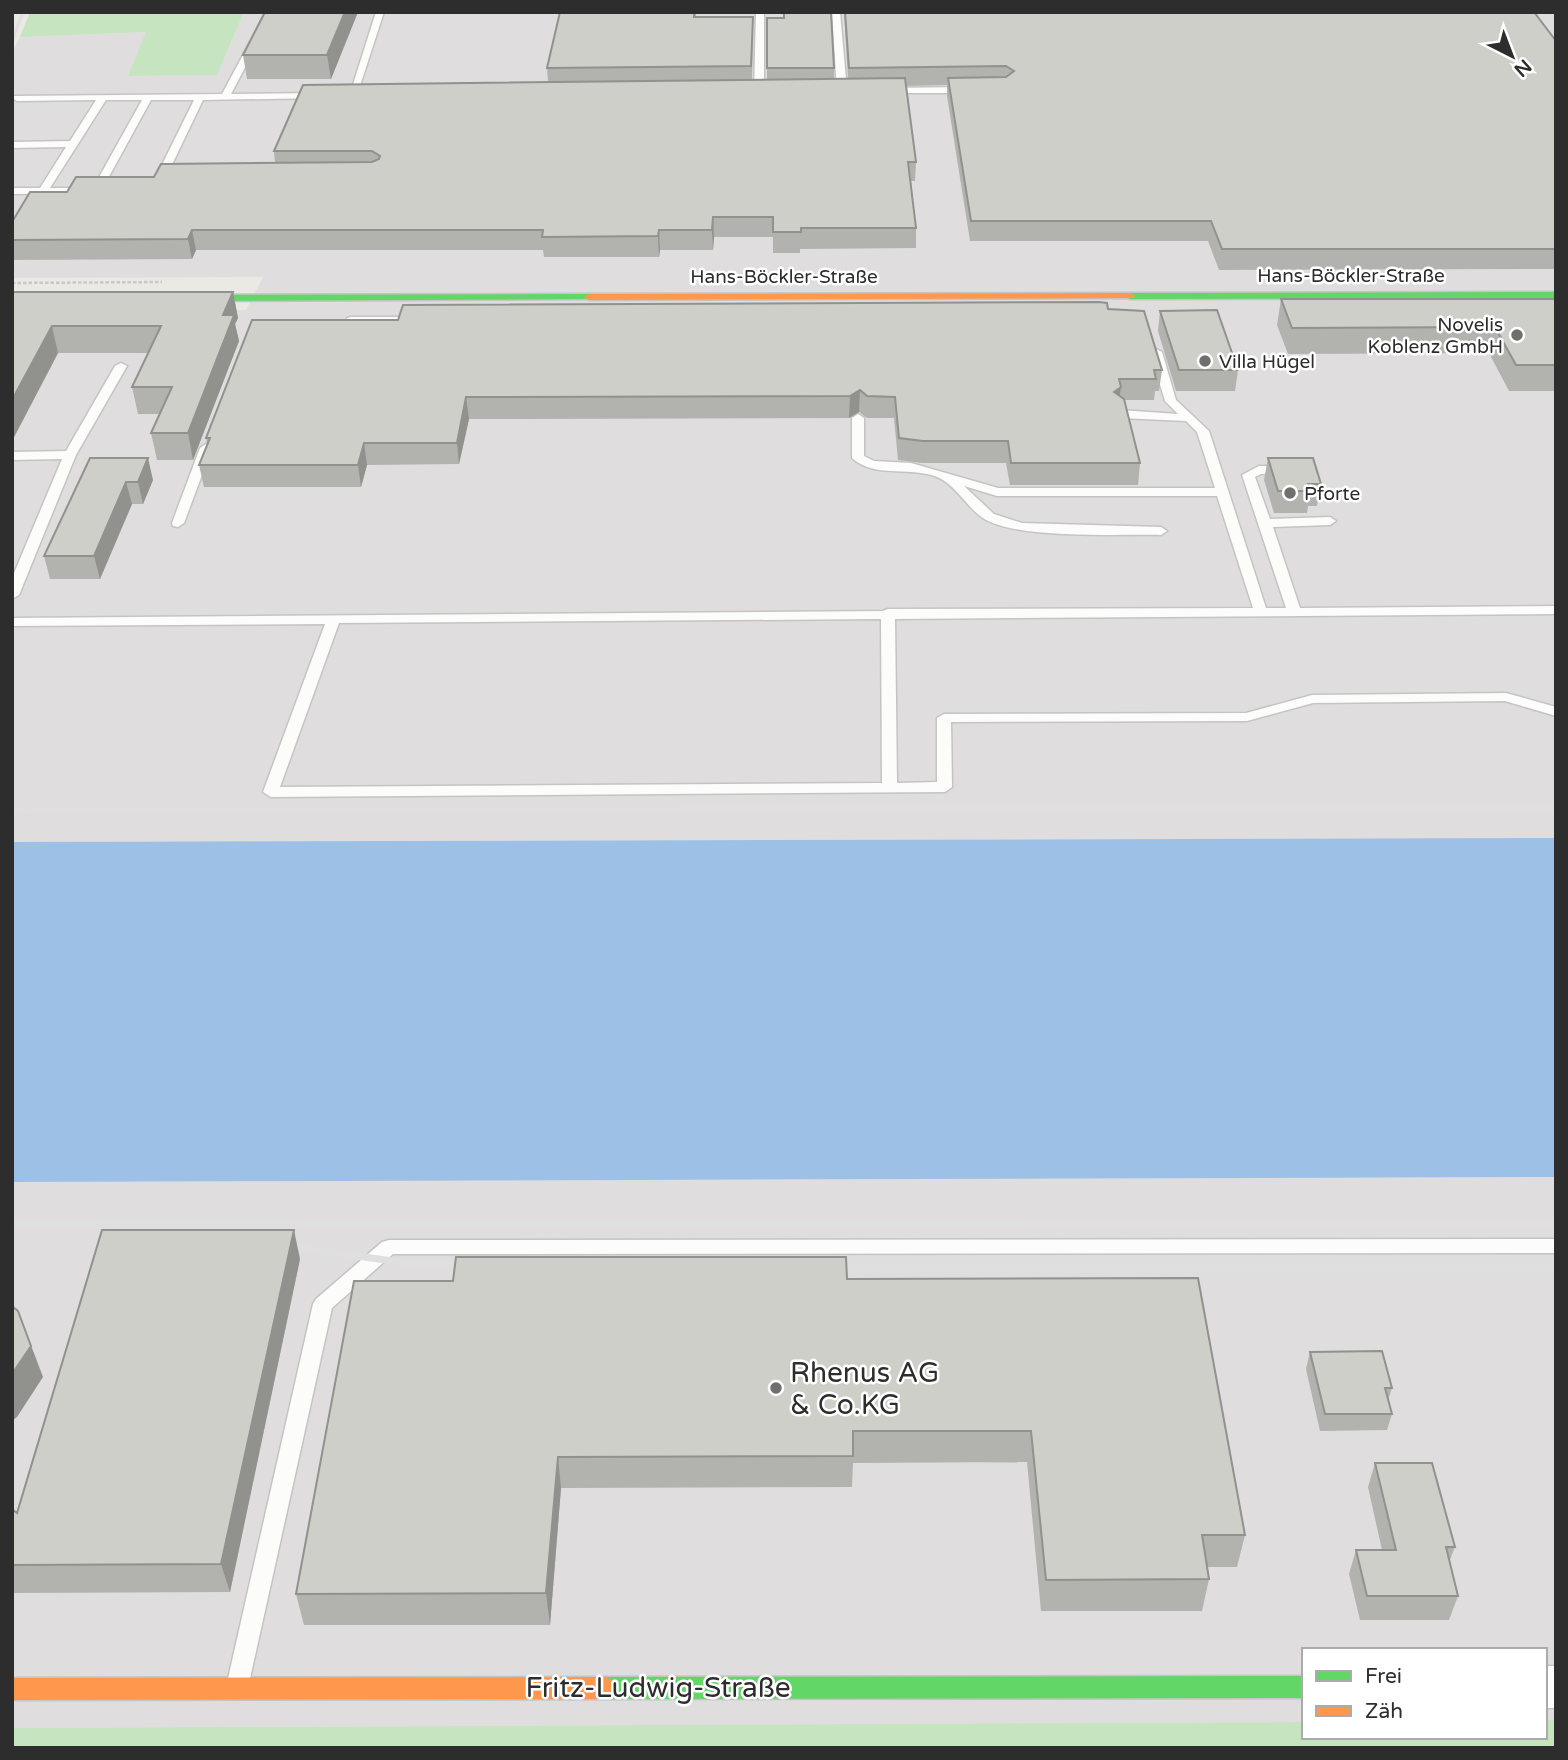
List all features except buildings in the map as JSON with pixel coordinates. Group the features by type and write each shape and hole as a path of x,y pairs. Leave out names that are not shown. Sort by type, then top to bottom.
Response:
{"main road":[{"name":"Hans-Böckler-Straße","path":"166,298 1556,295"},
{"name":"Fritz-Ludwig-Straße","path":"12,1689 1302,1687"}],"lane":[{"path":"225,96 257,33 270,14 279,12"},
{"path":"352,95 380,12"},
{"path":"759,92 760,12"},
{"path":"836,12 842,91"},
{"path":"883,91 978,90"},
{"path":"828,91 856,91"},
{"path":"747,92 773,92"},
{"path":"341,95 366,95"},
{"path":"17,98 328,96"},
{"path":"43,191 103,97"},
{"path":"13,193 96,191 148,97"},
{"path":"161,177 200,97"},
{"path":"12,145 75,144"},
{"path":"149,178 174,177"},
{"path":"100,182 113,181"},
{"path":"338,320 436,320"},
{"path":"1152,340 1171,401 1203,431 1261,612"},
{"path":"12,595 70,456 121,366"},
{"path":"1120,414 1189,418"},
{"path":"858,418 858,457 871,465 911,467 998,492 1223,492"},
{"path":"178,523 212,434"},
{"path":"12,456 70,456"},
{"path":"1294,611 1248,475 1259,470 1297,470"},
{"path":"945,477 990,517 1021,527 1161,531"},
{"path":"1265,523 1330,521"},
{"path":"12,622 888,613 1556,610"},
{"path":"888,613 890,787"},
{"path":"334,618 271,792 945,787 944,718 1247,717 1312,699 1506,697 1556,712"},
{"path":"237,1688 323,1304 389,1247 1556,1246"}],"shaded area":[{"name":"Novelis Koblenz GmbH","path":"244,12 1556,12 1556,838 12,842 12,311 246,310 263,277 12,278 12,54 20,37 147,32 129,76 217,75"},
{"path":"1556,1177 1556,1720 1547,1720 1547,1648 1302,1648 1302,1722 12,1728 12,1182"}],"green space":[{"path":"30,12 244,12 217,75 128,76 146,32 20,37"},
{"path":"1547,1720 1556,1720 1556,1748 12,1748 12,1728 1302,1722 1302,1739 1547,1739"}],"water":[{"path":"1556,838 1556,1177 12,1182 12,842"}],"railway":[{"path":"12,41 23,12"},
{"path":"12,811 1556,807"},
{"path":"12,1225 1556,1222"},
{"path":"278,1245 400,1262 472,1268"},
{"path":"829,1269 1556,1267"}],"traffic: fast":[{"path":"1130,296 1556,295"},
{"path":"182,298 589,297"},
{"path":"606,1688 1302,1687"}],"traffic: slow":[{"path":"589,297 1130,296"},
{"path":"12,1689 606,1688"}],"place":[{"name":"Novelis Koblenz GmbH","path":"1517,335"},
{"name":"Villa Hügel","path":"1205,361"},
{"name":"Pforte","path":"1290,493"},
{"name":"Rhenus AG & Co.KG","path":"776,1388"}]}
